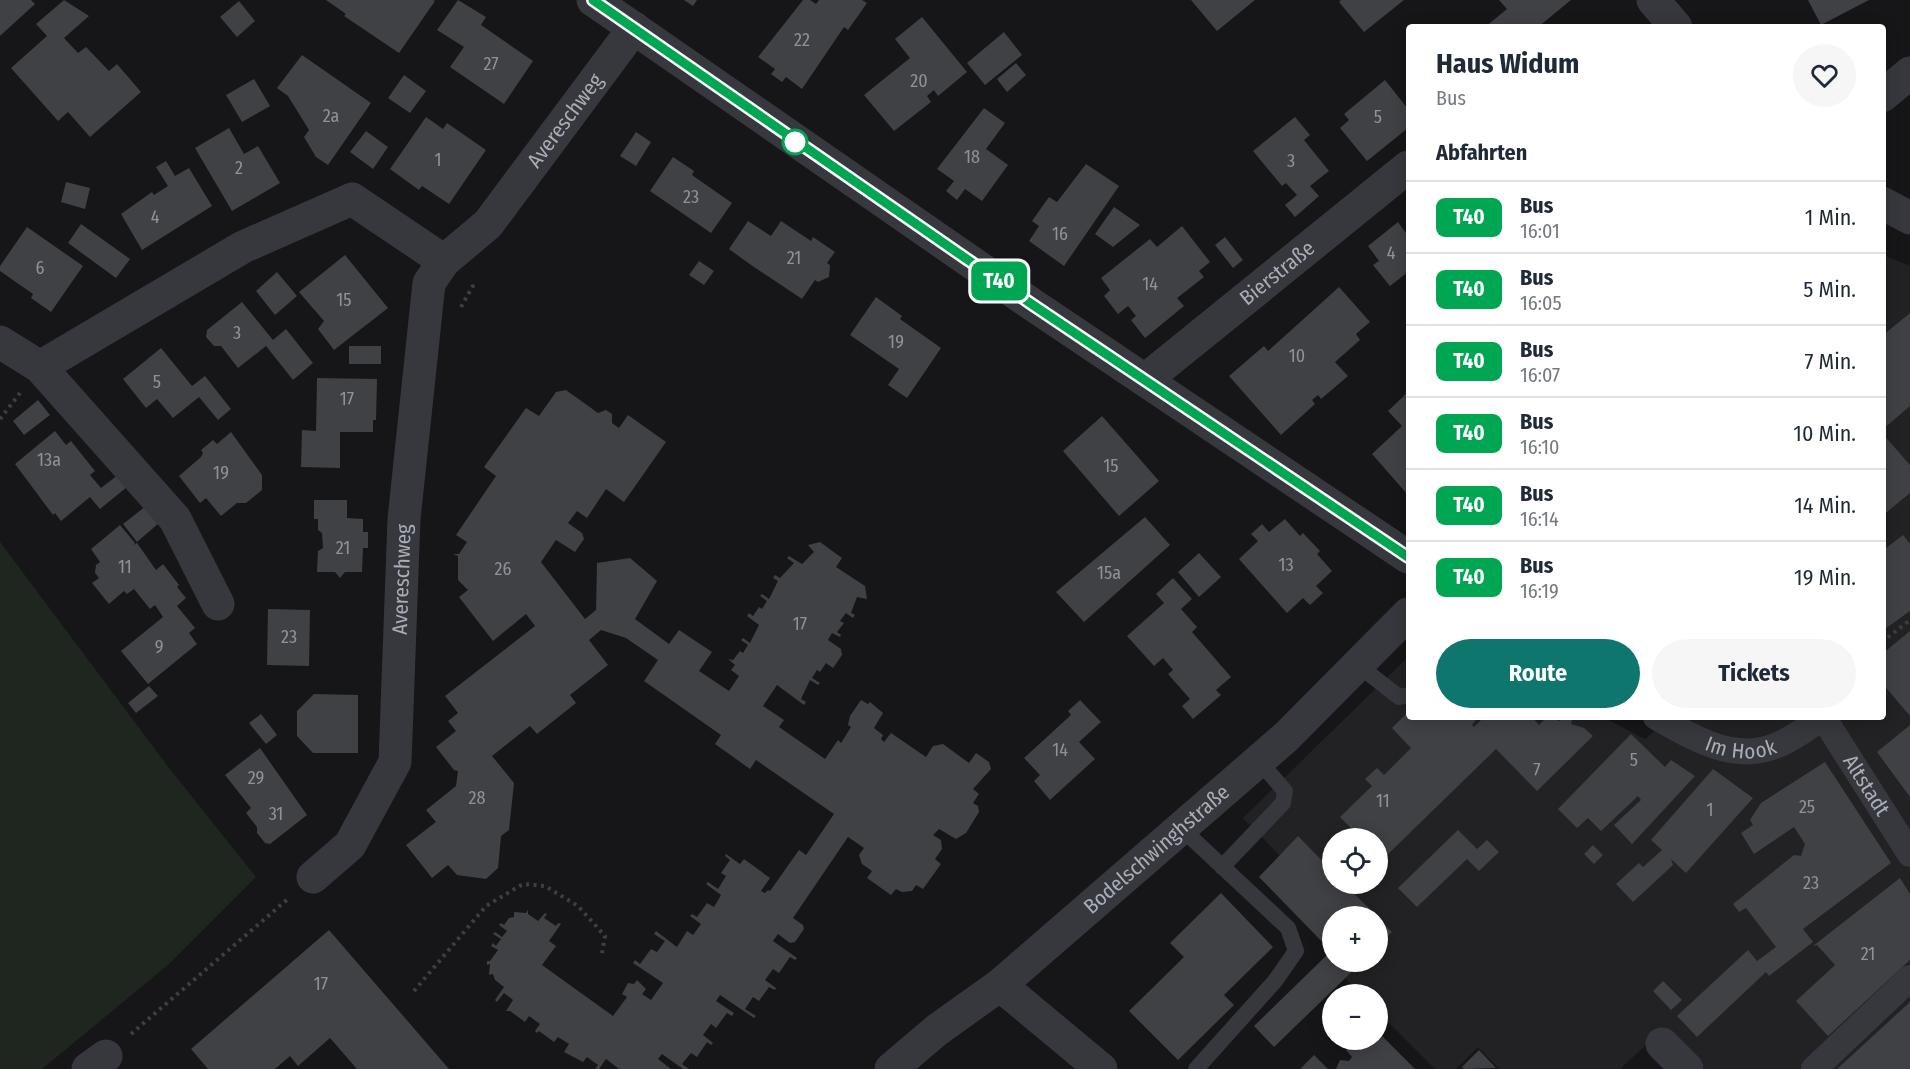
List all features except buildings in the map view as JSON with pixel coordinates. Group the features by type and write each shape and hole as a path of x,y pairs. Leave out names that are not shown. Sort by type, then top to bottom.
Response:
{"street":[{"path":"592,0 812,154 1406,556"},
{"path":"1653,0 1673,24"},
{"name":"Avereschweg","path":"313,878 350,845 395,762 404,519 429,283 444,261 488,224 634,28"},
{"path":"1886,93 1910,73"},
{"name":"Bierstraße","path":"1145,380 1406,169"},
{"path":"40,367 243,247 352,200 444,261"},
{"path":"1886,205 1910,218"},
{"path":"0,342 40,367 175,519 218,604"},
{"name":"Bodelschwinghstraße","path":"891,1069 937,1030 1000,985 1259,760 1406,616"},
{"name":"Im Hook","path":"1662,720 1701,741 1727,750 1754,753 1776,746 1818,720"},
{"name":"Altstadt","path":"1825,720 1910,854"},
{"path":"1815,1069 1910,978"},
{"path":"1000,985 1101,1069"},
{"path":"1662,1044 1688,1069"}],"lane":[{"path":"1358,665 1399,697 1406,695"},
{"path":"1222,867 1283,803 1285,791 1259,760"},
{"path":"1181,828 1287,928 1296,951 1275,981 1196,1069"}],"path":[{"path":"1886,639 1910,620"},
{"path":"97,1062 313,878"},
{"path":"414,991 486,906 523,884 546,886 578,906 605,936 602,953"}],"shaded area":[{"path":"1886,256 1910,266 1910,1069 1705,1069 1661,1031 1620,1069 1499,1069 1478,1047 1456,1069 1435,1069 1388,1022 1388,984 1351,984 1345,978 1351,972 1388,972 1388,906 1329,906 1243,818 1406,659 1406,720 1609,720 1645,739 1667,720 1886,720"},
{"path":"0,542 169,768 256,877 169,964 42,1069 0,1069"}],"bus line":[{"name":"T40","path":"593,0 793,141 1406,556"}]}
